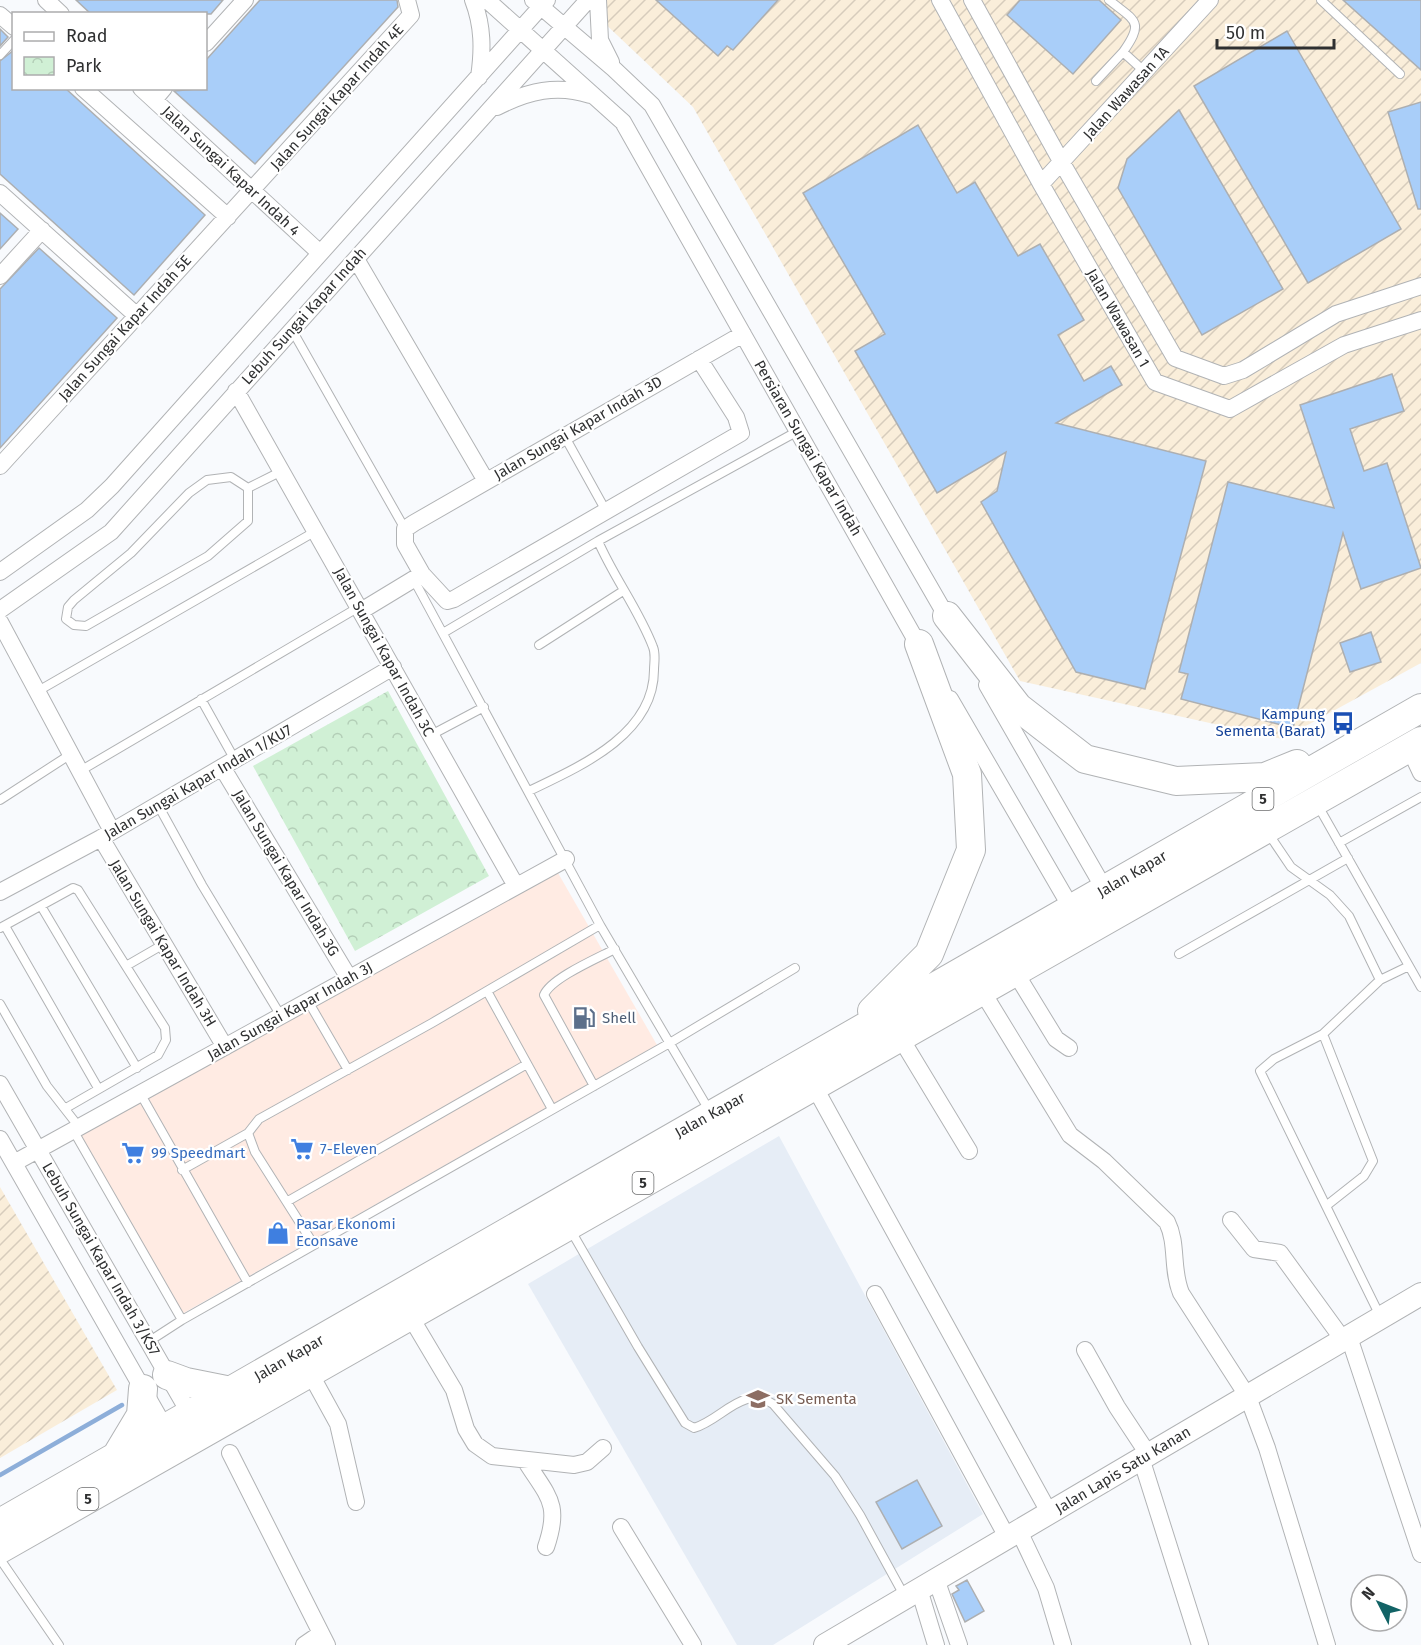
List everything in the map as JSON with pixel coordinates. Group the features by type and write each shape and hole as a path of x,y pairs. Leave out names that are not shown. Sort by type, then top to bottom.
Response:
{"highway":[{"path":"946,616 1018,707 1085,759 1176,781 1265,777 1385,729"},
{"path":"775,1080 879,1006 929,954 971,850 968,774 919,645"},
{"name":"Jalan Kapar","path":"1112,902 1421,708"},
{"name":"Jalan Kapar","path":"196,1425 231,1391 711,1113 1112,902 1266,829 1415,744"},
{"name":"Jalan Kapar","path":"0,1549 171,1439 196,1425 310,1373 1015,972 1078,920"},
{"path":"167,1375 186,1382 231,1391"},
{"path":"114,1459 141,1415 143,1389"},
{"name":"Jalan Kapar","path":"0,1523 114,1459 171,1439"}],"street":[{"path":"207,42 245,0"},
{"name":"Jalan Sungai Kapar Indah 4E","path":"252,191 411,15 407,0"},
{"path":"473,0 480,24 483,51 478,78"},
{"name":"Persiaran Sungai Kapar Indah","path":"487,0 622,122 1078,920"},
{"name":"Lebuh Sungai Kapar Indah","path":"0,610 111,532 588,0"},
{"path":"598,0 600,40 614,69"},
{"name":"Jalan Wawasan 1","path":"940,0 1041,184 1155,382 1230,409 1344,345 1421,320"},
{"name":"Jalan Wawasan 1","path":"972,0 1062,163 1175,358 1224,376 1243,370 1335,314 1421,286"},
{"name":"Jalan Wawasan 1A","path":"1041,184 1210,0"},
{"path":"540,2 652,105 1112,902"},
{"name":"Lebuh Sungai Kapar Indah","path":"0,572 87,510 112,486 521,30 540,2"},
{"path":"0,15 12,25"},
{"path":"486,112 517,96 543,90 570,89 596,97"},
{"path":"85,90 228,217"},
{"name":"Jalan Sungai Kapar Indah 4","path":"159,94 252,191 321,253"},
{"name":"Jalan Sungai Kapar Indah 5E","path":"0,466 252,191"},
{"path":"0,193 136,315"},
{"path":"0,276 42,230"},
{"path":"356,259 486,482"},
{"name":"Jalan Sungai Kapar Indah 3D","path":"409,526 743,334"},
{"path":"409,526 405,544 418,577 447,601 606,511 741,433 736,417 699,359"},
{"name":"Jalan Sungai Kapar Indah 3C","path":"236,391 516,886"},
{"path":"360,609 418,577"},
{"name":"Jalan Sungai Kapar Indah 3H","path":"0,622 80,771 107,834 164,944 225,1047"},
{"name":"Jalan Sungai Kapar Indah 1/KU7","path":"0,892 158,805 393,667"},
{"path":"1415,744 1421,773"},
{"name":"Jalan Sungai Kapar Indah 3G","path":"229,764 349,978"},
{"name":"Jalan Sungai Kapar Indah 3J","path":"14,1163 566,859"},
{"path":"1015,972 1056,1039 1069,1048"},
{"path":"982,991 1070,1135 1104,1161 1131,1188 1154,1206 1174,1234 1175,1279 1181,1293 1248,1396 1267,1448 1327,1645"},
{"path":"900,1037 969,1151"},
{"name":"Lebuh Sungai Kapar Indah 3/KS7","path":"0,1084 196,1425"},
{"path":"814,1086 1050,1514"},
{"name":"Lebuh Sungai Kapar Indah 3/KS7","path":"0,1139 171,1439"},
{"path":"1231,1220 1254,1249 1280,1253 1346,1339 1421,1554"},
{"path":"875,1294 1046,1588 1063,1645"},
{"name":"Jalan Lapis Satu Kanan","path":"825,1645 1421,1294"},
{"path":"410,1316 454,1390 466,1429 475,1444 492,1456 573,1465 587,1462 603,1448"},
{"path":"1085,1350 1145,1456 1200,1645"},
{"path":"310,1373 338,1424 356,1502"},
{"path":"230,1454 323,1640 304,1645"},
{"path":"525,1460 552,1504 554,1524 546,1547"},
{"path":"621,1527 693,1645"},
{"path":"920,1589 936,1645"},
{"path":"920,1589 959,1645"}],"lane":[{"path":"1096,81 1123,52 1137,29 1134,21 1109,0"},
{"path":"1321,0 1400,74"},
{"path":"0,55 12,42"},
{"path":"1123,52 1145,72"},
{"path":"292,330 409,526"},
{"path":"443,633 598,542 798,431"},
{"path":"565,437 606,511"},
{"path":"248,488 282,471"},
{"path":"231,477 248,488 248,521 208,556 86,626 74,625 66,619 68,607 74,600 131,553 189,493 207,480 231,477"},
{"path":"38,691 316,531"},
{"path":"529,790 574,769 617,741 639,716 654,687 654,650 598,542"},
{"path":"418,577 443,633 600,925 668,1044 711,1113"},
{"path":"539,645 623,591"},
{"path":"80,771 360,609"},
{"path":"201,699 229,764"},
{"path":"431,735 484,708"},
{"path":"0,800 71,754"},
{"path":"1339,843 1421,797"},
{"path":"1315,801 1421,987"},
{"path":"158,805 202,885 281,1016"},
{"path":"1266,829 1284,860 1330,895 1348,916 1380,980"},
{"path":"1179,954 1348,858"},
{"path":"66,1108 158,1055 166,1040 165,1028 78,890 73,888 2,927 98,1088"},
{"path":"41,906 137,1068"},
{"path":"182,1170 248,1133 259,1119 600,925"},
{"path":"126,966 164,944"},
{"path":"594,1086 544,995 546,989 571,972 615,949"},
{"path":"1382,1318 1260,1071 1274,1059 1323,1034 1380,980 1409,966"},
{"path":"148,1342 182,1320 668,1044 795,968"},
{"path":"487,991 552,1109"},
{"path":"308,1001 348,1070"},
{"path":"0,1004 56,1101 66,1108 182,1320"},
{"path":"1323,1034 1373,1161 1364,1176 1326,1206"},
{"path":"288,1201 527,1064"},
{"path":"141,1093 182,1170 248,1283"},
{"path":"248,1133 255,1152 314,1245"},
{"path":"568,1226 638,1347 686,1423 694,1428 747,1397 764,1398 772,1404 835,1476 860,1515 920,1589"},
{"path":"0,1559 59,1645"}],"shaded area":[{"path":"580,0 1421,0 1421,663 1282,739 1020,681 693,107"},
{"path":"558,873 657,1045 182,1314 79,1134"},
{"name":"SK Sementa","path":"779,1136 983,1514 773,1645 737,1645 528,1284"},
{"path":"0,1187 117,1390 0,1458"}],"green space":[{"path":"388,691 489,876 355,951 253,766"}],"building":[{"path":"76,0 223,0 211,14 207,12 89,12"},
{"path":"260,0 397,0 398,7 255,164 174,91 207,90 207,59"},
{"path":"656,0 778,0 733,50 727,46 718,56"},
{"path":"1020,0 1099,0 1121,20 1073,74 1007,15"},
{"path":"1343,0 1421,0 1421,70"},
{"path":"0,29 8,37 0,46"},
{"path":"1287,31 1401,229 1308,283 1194,86"},
{"path":"12,52 12,90 67,90 205,215 134,295 0,174 0,61"},
{"path":"1421,102 1421,209 1418,209 1388,112"},
{"path":"1179,110 1283,289 1202,335 1118,188 1127,159"},
{"path":"918,125 957,193 975,182 1018,256 1040,244 1084,320 1058,335 1084,381 1111,366 1122,385 1056,423 1206,461 1145,689 1076,672 981,502 997,491 1006,452 937,493 855,351 885,334 803,193"},
{"path":"0,213 18,229 0,249"},
{"path":"39,248 117,318 0,448 0,289"},
{"path":"1392,374 1404,411 1350,429 1364,471 1387,463 1421,568 1361,589 1343,533 1293,728 1181,699 1188,674 1179,672 1228,482 1334,508 1300,405"},
{"path":"1371,632 1381,662 1350,672 1340,643"},
{"path":"917,1480 942,1526 902,1549 876,1502"},
{"path":"967,1580 984,1611 965,1622 952,1594 959,1590 956,1586"}],"waterway":[{"path":"0,1475 122,1405"}],"place":[{"name":"Kampung Sementa (Barat)","path":"1343,723"},
{"name":"Shell","path":"584,1018"},
{"name":"7-Eleven","path":"302,1149"},
{"name":"99 Speedmart","path":"133,1153"},
{"name":"Pasar Ekonomi Econsave","path":"278,1233"},
{"name":"SK Sementa","path":"758,1399"}]}
